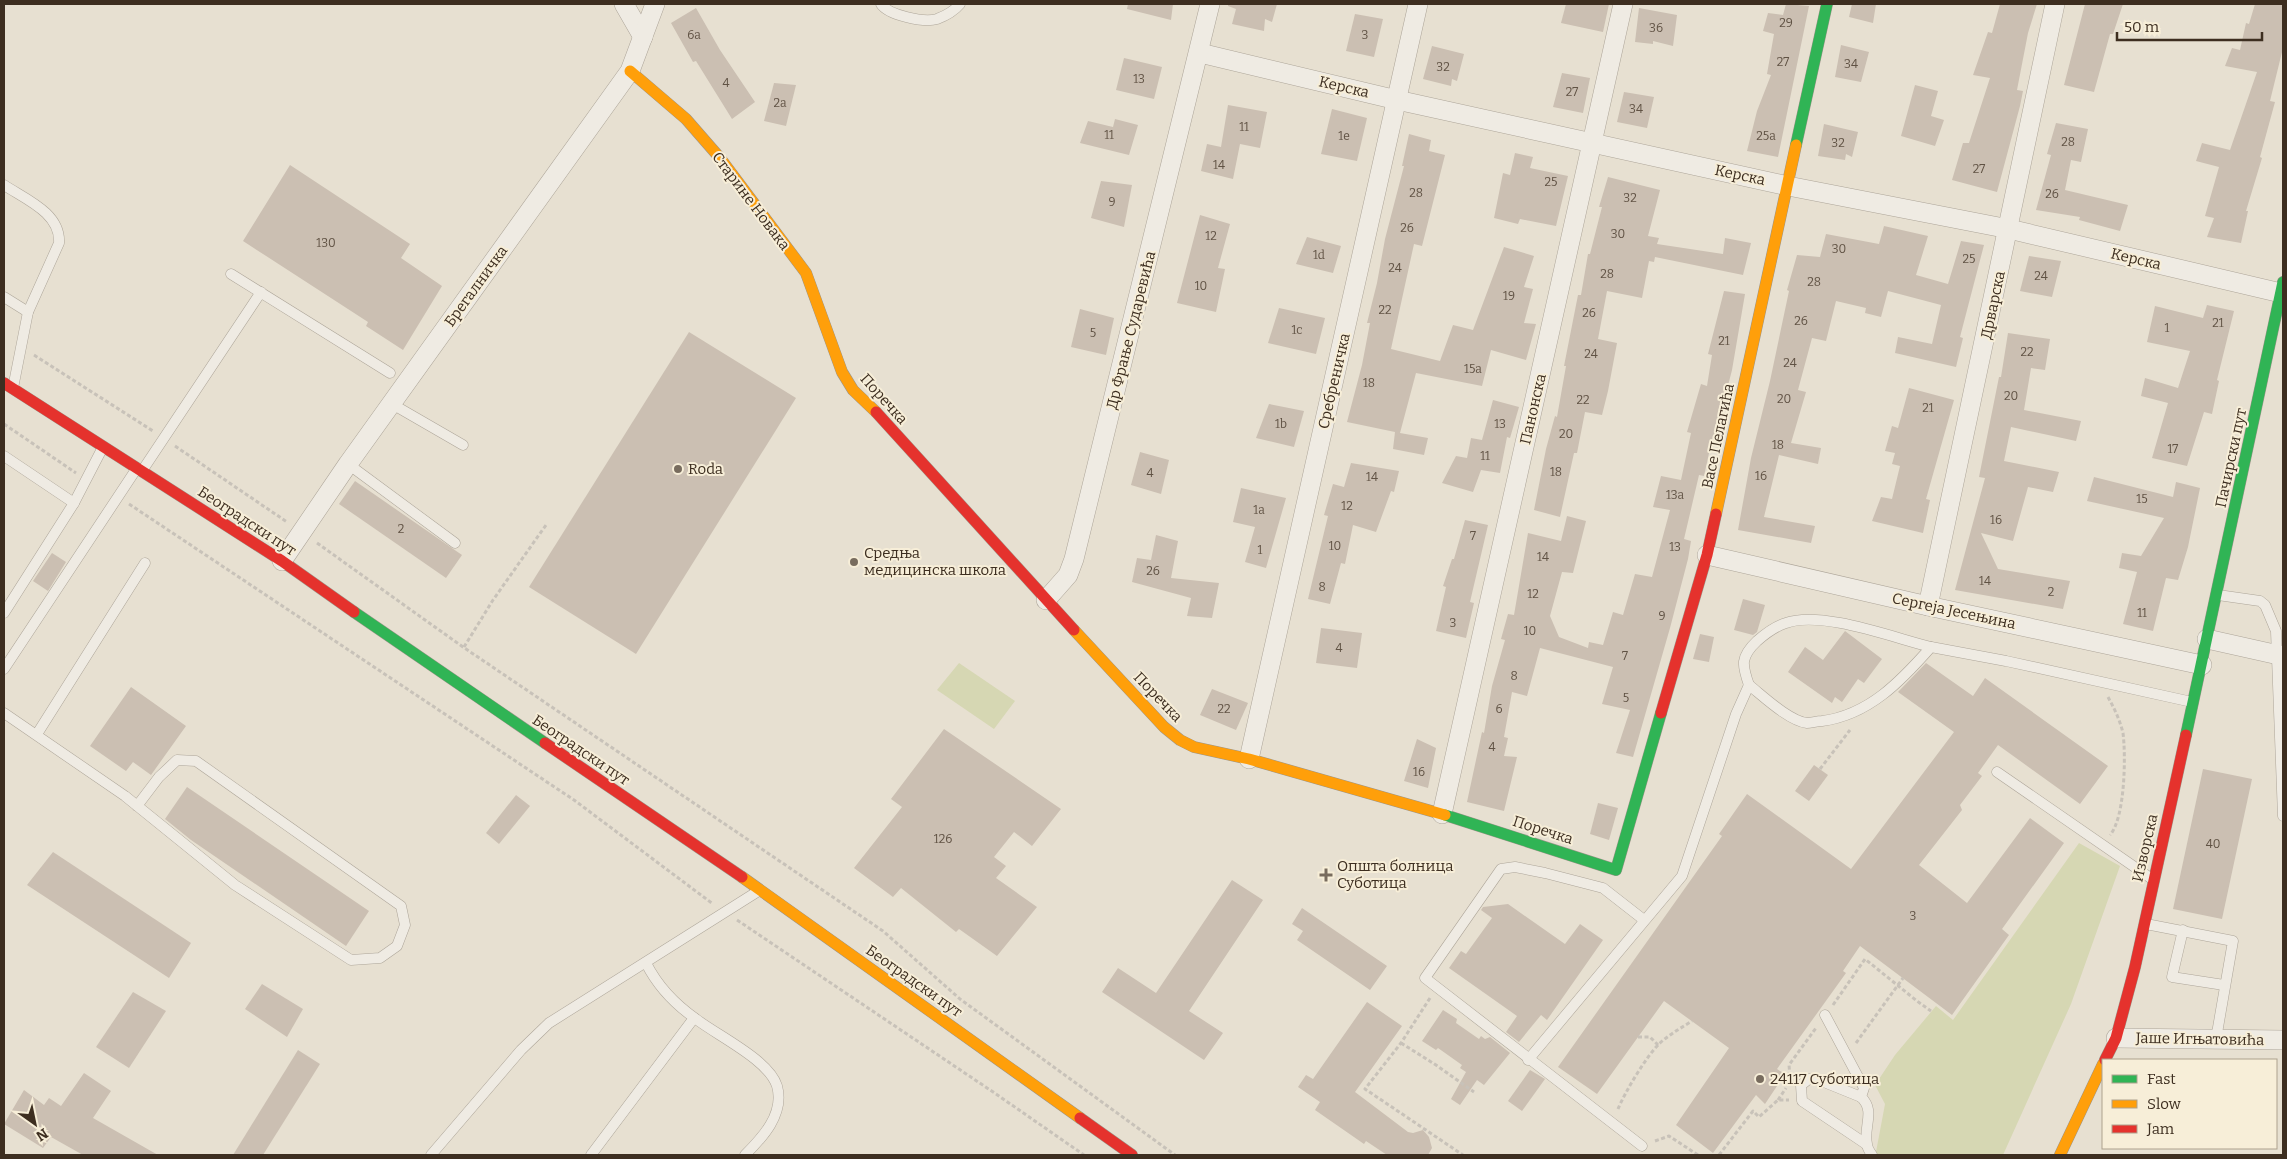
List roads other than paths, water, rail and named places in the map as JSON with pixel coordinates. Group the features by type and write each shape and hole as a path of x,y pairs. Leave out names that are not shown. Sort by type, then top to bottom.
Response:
{"street":[{"path":"624,4 644,37"},
{"name":"Брегалничка","path":"282,561 348,464 630,71 655,4"},
{"name":"Др Фрање Сударевића","path":"1046,600 1068,575 1074,559 1200,52 1210,4"},
{"name":"Сребреничка","path":"1249,759 1418,4"},
{"name":"Панонска","path":"1442,814 1623,4"},
{"name":"Васе Пелагића","path":"1616,870 1707,555 1827,4"},
{"name":"Дрварска","path":"1928,606 2055,4"},
{"name":"Керска","path":"1200,52 1397,100 1788,186 2009,229 2282,287"},
{"name":"Старине Новака","path":"630,71 686,119 720,158 806,273 837,354"},
{"name":"Пачирски пут","path":"2207,639 2282,287"},
{"name":"Поречка","path":"837,354 842,372 853,390 878,414 1164,727 1194,747 1249,759 1442,814 1616,870"},
{"name":"Београдски пут","path":"8,386 282,561 760,890 1132,1155"},
{"name":"Сергеја Јесењина","path":"1707,555 1928,606 2202,665"},
{"path":"2207,639 2280,655"},
{"name":"Изворска","path":"2106,1059 2116,1038 2144,924 2207,639"},
{"name":"Јаше Игњатовића","path":"2116,1038 2283,1040"},
{"path":"2060,1155 2102,1066"}],"lane":[{"path":"881,4 884,9 894,14 935,20 948,14 960,4"},
{"path":"4,185 50,216 59,235 58,242 28,312 21,347 8,386"},
{"path":"231,274 390,374"},
{"path":"4,669 118,496 164,438 262,292"},
{"path":"4,297 28,312"},
{"path":"392,404 463,445"},
{"path":"4,613 74,503 104,446"},
{"path":"4,456 74,503"},
{"path":"348,464 455,543"},
{"path":"37,734 145,563"},
{"path":"2217,595 2260,601 2265,605 2276,631 2280,655 2276,677 2283,816"},
{"path":"1931,647 1889,690 1859,711 1836,719 1806,723 1789,716 1749,685 1743,668 1744,656 1767,633 1786,622 1804,620 1851,624 1931,647 2006,661 2094,682 2194,702"},
{"path":"1528,1060 1682,876 1736,714 1749,685"},
{"path":"4,713 37,734 138,806 235,885 351,960 380,958 398,946 406,925 401,906 196,762 176,760 158,777 138,806"},
{"path":"1997,772 2153,880"},
{"path":"1642,1146 1528,1060 1425,978 1501,869 1515,867 1546,872 1603,888 1644,920"},
{"path":"431,1155 521,1050 549,1023 760,890"},
{"path":"2144,924 2233,941 2216,1039"},
{"path":"2183,930 2172,978 2224,985"},
{"path":"646,963 655,982 694,1018 759,1063 777,1086 776,1113 768,1129 745,1155"},
{"path":"1825,1015 1864,1088 1861,1097"},
{"path":"591,1155 694,1018"},
{"path":"1866,1144 1869,1111 1866,1102 1861,1097 1819,1080 1809,1079 1801,1085 1802,1101 1866,1144 1872,1155"}],"place":[{"name":"Roda","path":"678,469"},
{"name":"Средња медицинска школа","path":"854,562"},
{"name":"Општа болница Суботица","path":"1326,875"},
{"name":"24117 Суботица","path":"1760,1079"}]}
